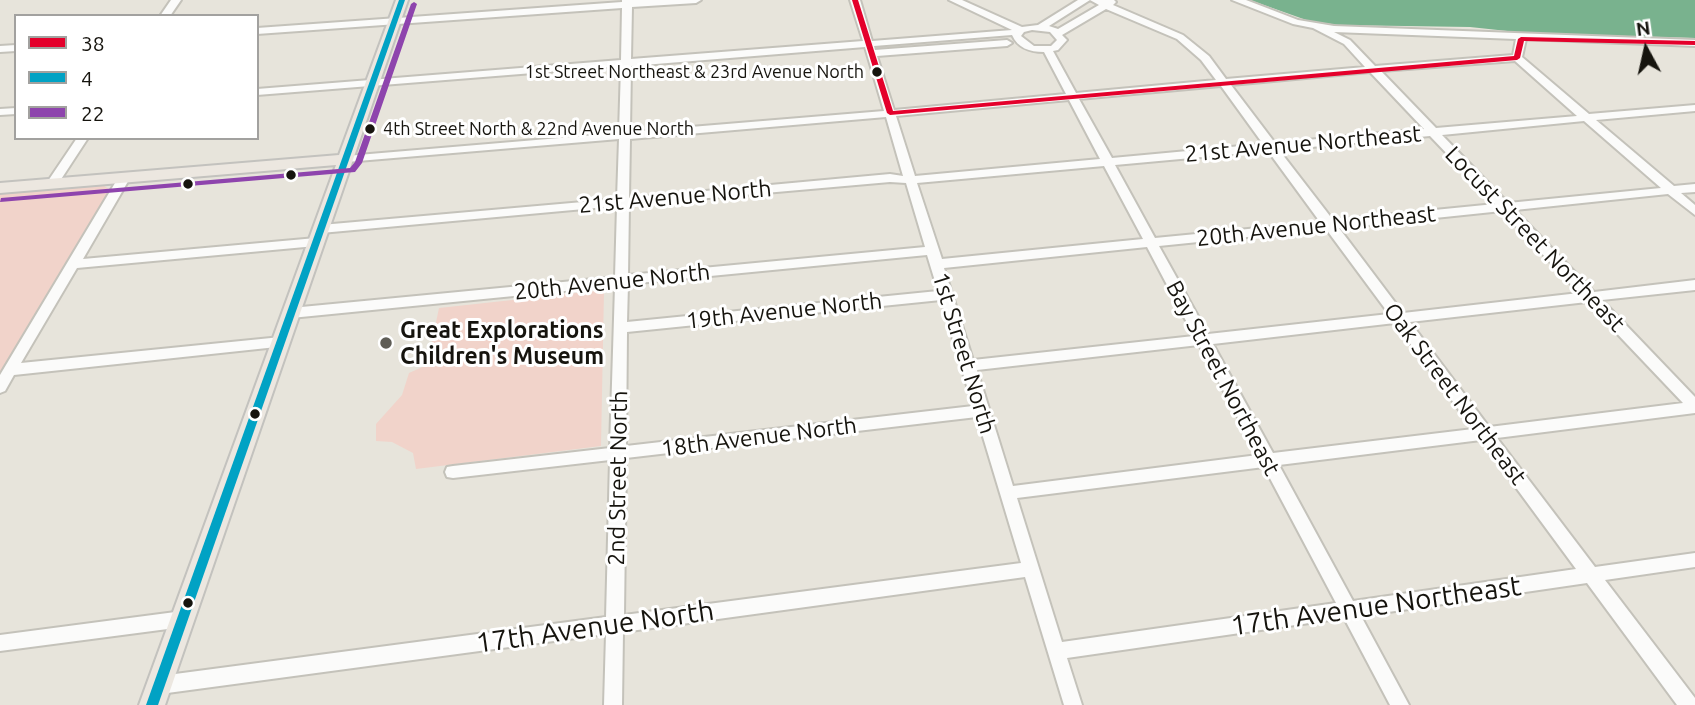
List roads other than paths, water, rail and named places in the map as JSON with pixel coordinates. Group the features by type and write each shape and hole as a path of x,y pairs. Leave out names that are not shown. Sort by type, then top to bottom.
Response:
{"main road":[{"path":"156,695 291,313 325,233 346,159 402,0"},
{"path":"0,188 346,159"}],"street":[{"path":"259,31 627,2 696,0"},
{"name":"1st Street North","path":"856,0 1073,705"},
{"path":"954,0 1019,35 1029,48 1047,49 1059,45 1062,40 1058,33 1041,27"},
{"path":"259,92 626,64 871,49 1019,35 1041,27 1085,0"},
{"name":"Oak Street Northeast","path":"1094,0 1110,2 1180,37 1205,58 1688,705"},
{"path":"1237,0 1317,27 1450,32 1521,38 1695,43"},
{"name":"2nd Street North","path":"613,705 627,2"},
{"path":"1058,33 1110,2"},
{"name":"Locust Street Northeast","path":"1317,27 1347,42 1695,406"},
{"path":"1347,42 1357,30"},
{"path":"1517,58 1521,38"},
{"name":"Bay Street Northeast","path":"1047,49 1400,705"},
{"path":"346,159 1517,58 1695,211"},
{"name":"21st Avenue Northeast","path":"911,180 1695,108"},
{"path":"52,184 82,140"},
{"path":"0,387 124,178"},
{"name":"21st Avenue North","path":"73,264 438,218 890,178 911,180"},
{"name":"20th Avenue Northeast","path":"935,257 1150,243 1695,188"},
{"name":"20th Avenue North","path":"291,313 622,281 935,257"},
{"path":"968,366 1400,320 1695,285"},
{"name":"19th Avenue North","path":"621,328 946,295"},
{"path":"10,370 281,342"},
{"path":"1007,493 1695,406"},
{"name":"18th Avenue North","path":"453,472 982,411"},
{"name":"17th Avenue Northeast","path":"1056,651 1695,560"},
{"name":"17th Avenue North","path":"156,695 615,624 1031,569"},
{"path":"0,643 183,620"}],"place":[{"name":"1st Street Northeast & 23rd Avenue North","path":"877,72"},
{"name":"4th Street North & 22nd Avenue North","path":"370,129"},
{"name":"Great Explorations Children's Museum","path":"386,343"}]}
